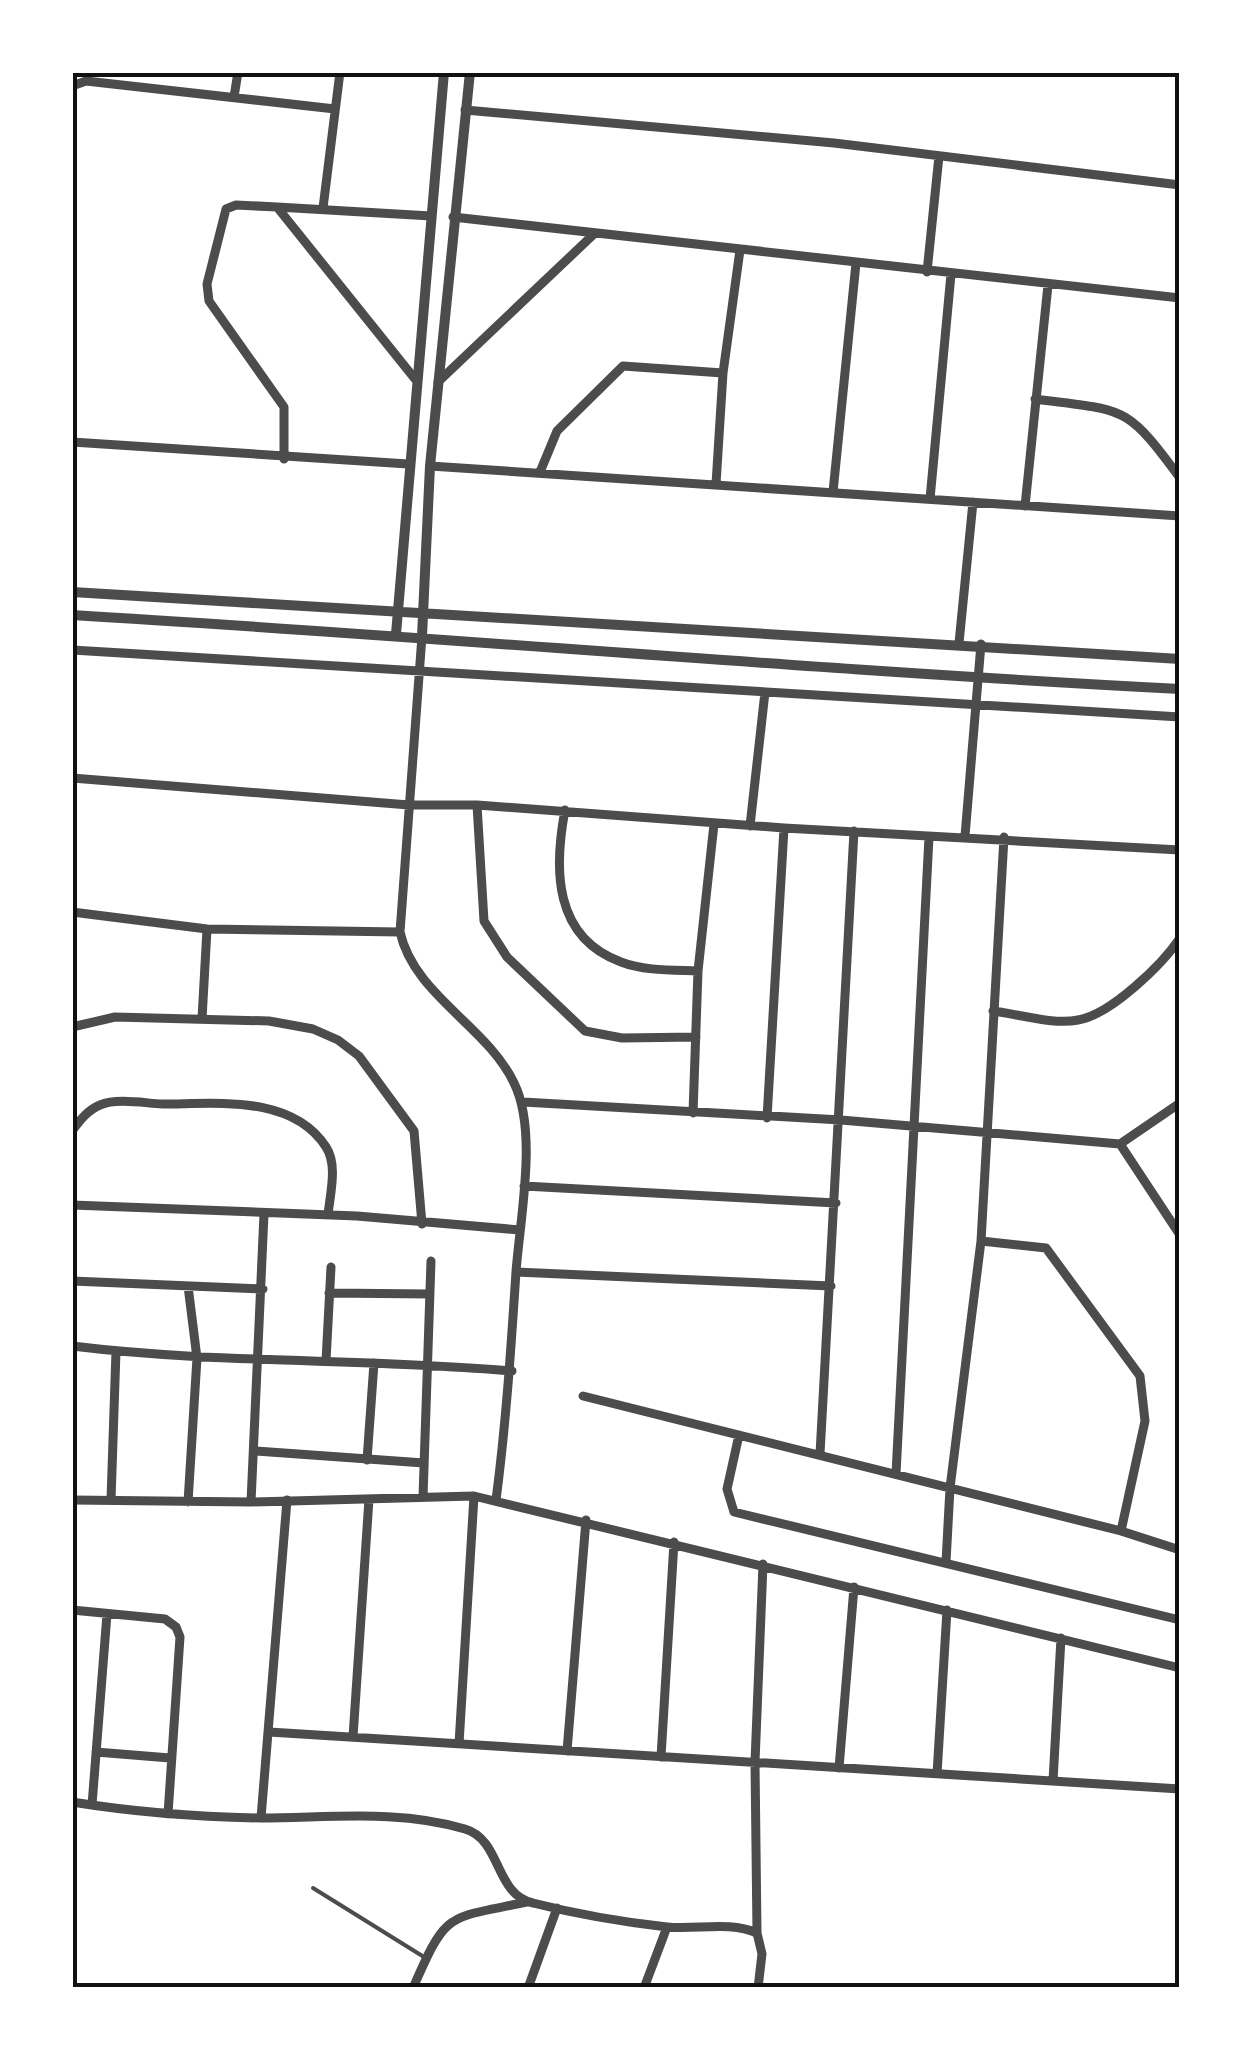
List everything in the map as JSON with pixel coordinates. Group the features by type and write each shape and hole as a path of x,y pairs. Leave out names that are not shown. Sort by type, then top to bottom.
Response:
{"street":[{"path":"152,86 154,72"},
{"path":"234,97 238,72"},
{"path":"323,208 340,72"},
{"path":"396,634 402,611 408,464 444,72"},
{"path":"470,72 430,466 426,613 400,932 411,964 495,1054 523,1102 524,1186 512,1372 496,1500"},
{"path":"72,86 86,77 335,108"},
{"path":"466,110 939,156 1180,184"},
{"path":"927,272 939,156"},
{"path":"284,459 284,407 216,316 207,284 226,209 236,205 430,216"},
{"path":"277,207 416,379"},
{"path":"453,217 1180,298"},
{"path":"438,382 596,233"},
{"path":"716,484 723,373 740,250"},
{"path":"832,492 856,263"},
{"path":"930,498 951,274"},
{"path":"1025,506 1048,285"},
{"path":"540,472 558,431 622,366 723,373"},
{"path":"1035,399 1124,413 1140,424 1180,478"},
{"path":"72,442 284,459 408,464"},
{"path":"430,466 1180,516"},
{"path":"959,642 973,502"},
{"path":"72,592 959,642 1180,659"},
{"path":"72,615 1180,689"},
{"path":"966,836 982,644"},
{"path":"72,650 1180,717"},
{"path":"750,826 765,692"},
{"path":"72,778 409,804 564,810 714,824 1004,837 1180,850"},
{"path":"477,804 484,921 507,956 584,1031 622,1038 696,1037"},
{"path":"564,810 557,879 560,898 578,928 619,962 698,971"},
{"path":"693,1113 698,971 714,824"},
{"path":"767,1118 784,828"},
{"path":"820,1454 854,831"},
{"path":"896,1474 928,836"},
{"path":"946,1562 950,1488 980,1241 1004,837"},
{"path":"72,912 208,929 400,932"},
{"path":"202,1019 208,929"},
{"path":"993,1011 1074,1022 1095,1016 1166,958 1180,938"},
{"path":"72,1027 115,1017 268,1021 313,1029 359,1056 414,1130 422,1224"},
{"path":"523,1102 841,1120 1120,1144 1180,1103"},
{"path":"72,1131 91,1110 104,1103 259,1106 286,1115 314,1132 328,1150 332,1169 328,1214"},
{"path":"1120,1144 1180,1235"},
{"path":"524,1186 836,1203"},
{"path":"72,1204 328,1214 520,1230"},
{"path":"250,1502 256,1451 264,1214"},
{"path":"980,1241 1046,1248 1140,1376 1145,1421 1122,1530"},
{"path":"423,1498 431,1261"},
{"path":"326,1362 331,1267"},
{"path":"516,1272 831,1286"},
{"path":"72,1281 263,1289"},
{"path":"188,1286 198,1358 188,1502"},
{"path":"329,1293 430,1294"},
{"path":"72,1346 260,1362 428,1364 512,1372"},
{"path":"111,1500 116,1351"},
{"path":"367,1460 374,1363"},
{"path":"583,1396 1122,1530 1180,1550"},
{"path":"739,1435 727,1488 734,1512 1180,1620"},
{"path":"256,1451 424,1462"},
{"path":"72,1500 250,1502 474,1496 586,1520 1180,1668"},
{"path":"460,1744 474,1496"},
{"path":"354,1738 369,1499"},
{"path":"262,1818 288,1500"},
{"path":"567,1751 586,1520"},
{"path":"661,1757 674,1542"},
{"path":"758,1988 762,1954 757,1933 755,1762 763,1564"},
{"path":"840,1768 854,1587"},
{"path":"72,1610 164,1619 176,1626 180,1637 168,1814"},
{"path":"937,1774 947,1610"},
{"path":"92,1805 106,1614"},
{"path":"1052,1781 1062,1638"},
{"path":"268,1732 1180,1789"},
{"path":"96,1752 170,1758"},
{"path":"72,1802 168,1814 262,1818 350,1814 468,1830 491,1848 508,1886 527,1902"},
{"path":"413,1988 447,1923 527,1902 667,1926 745,1928 757,1933"},
{"path":"528,1988 557,1908"},
{"path":"644,1988 667,1926"}],"lane":[{"path":"314,1888 426,1958"}]}
